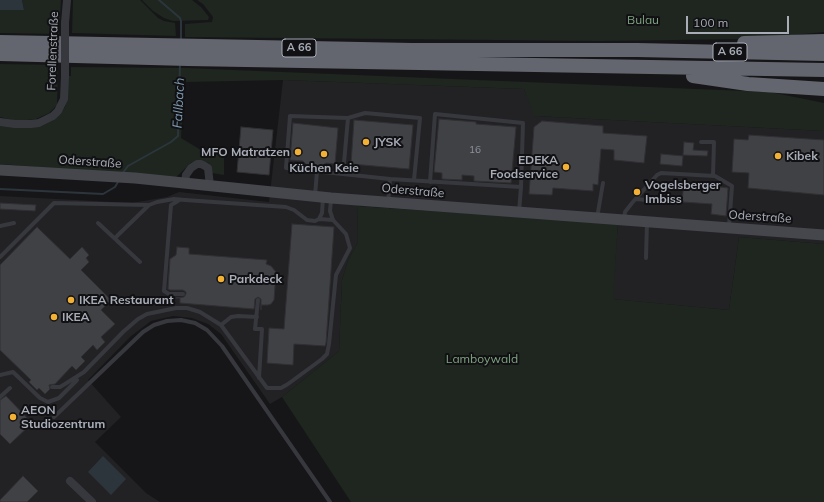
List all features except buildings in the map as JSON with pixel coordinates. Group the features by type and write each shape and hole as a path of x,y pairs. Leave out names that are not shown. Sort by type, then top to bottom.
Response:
{"highway":[{"path":"637,50 736,43 824,40"},
{"name":"A 66","path":"0,42 187,53 640,67 824,70"},
{"name":"A 66","path":"187,53 412,50 637,50 824,54"},
{"name":"A 66","path":"0,54 171,52"},
{"path":"640,67 748,84 824,89"}],"street":[{"name":"Forellenstraße","path":"0,122 15,124 39,123 53,116 58,111 64,99 65,23 67,0"},
{"path":"185,183 186,175 191,168 201,164 208,168 210,186"},
{"name":"Oderstraße","path":"0,170 110,176 323,197 824,235"},
{"path":"70,481 92,502"}],"lane":[{"path":"414,180 420,118 364,113 348,118 290,116 286,168 390,179 521,187"},
{"path":"430,182 435,114 523,123 519,212"},
{"path":"343,174 348,118"},
{"path":"701,142 714,142 713,176"},
{"path":"317,171 323,197 322,211 319,219"},
{"path":"624,220 626,212 636,199 657,175 661,173 713,176 732,186 729,228"},
{"path":"388,202 390,179"},
{"path":"597,218 603,183"},
{"path":"0,375 13,372 40,398 48,402 59,398 130,326 147,314 162,310 186,308 200,312 221,325 267,388 281,388 317,364 327,354 336,275 350,248 346,234 332,220 330,206 323,197"},
{"path":"636,199 678,203"},
{"path":"0,257 54,203 149,205 166,200 185,200 286,207 294,210 307,220 332,220"},
{"path":"183,294 169,294 164,291 171,205 174,202 185,200"},
{"path":"117,236 149,205"},
{"path":"646,258 647,222"},
{"path":"0,226 14,223"},
{"path":"98,223 140,262"},
{"path":"258,300 255,328 262,329 259,378"},
{"path":"221,325 231,317 238,316 257,318"},
{"path":"54,417 143,332 154,325 167,320 181,320 195,323 207,330 222,346 330,502"},
{"path":"52,387 60,387 84,372"},
{"path":"0,397 10,388"}],"shaded area":[{"path":"0,0 22,0 24,10 0,10"},
{"path":"283,80 524,89 535,116 824,131 824,244 739,237 729,310 612,299 618,224 357,206 358,242 348,260 342,280 339,351 282,397 270,404 221,334 208,324 192,318 173,316 151,321 130,337 88,380 121,417 95,442 146,493 160,502 0,502 0,196 132,203 167,197 179,192 269,202"},
{"path":"103,456 126,479 111,495 88,472"}],"green space":[{"path":"22,0 61,0 59,34 0,33 0,10 24,10"},
{"path":"73,0 140,0 158,18 175,23 176,36 72,33"},
{"path":"142,0 192,0 201,7 209,17 208,20 173,21 164,18 153,11"},
{"name":"Bulau","path":"197,0 824,0 824,32 750,39 599,41 185,37 185,24 212,22 213,17 203,4"},
{"path":"0,64 58,65 57,105 49,113 36,119 17,121 0,117"},
{"path":"71,67 185,68 770,92 824,103 824,131 534,116 524,89 283,80 185,82 181,138 206,153 224,155 224,175 212,173 209,163 197,160 191,163 175,178 0,164 0,124 36,127 42,126 55,119 65,107 68,97 68,76 71,76"},
{"name":"Lamboywald","path":"357,206 618,223 613,299 729,310 739,237 824,244 824,502 351,502 282,397 339,351 342,280 348,260 358,242"}],"waterway":[{"name":"Fallbach","path":"159,0 180,18 181,41"},
{"name":"Fallbach","path":"122,174 128,166 171,142 178,136 180,63"},
{"name":"Fallbach","path":"0,189 103,194 115,187 118,182"}],"place":[{"name":"JYSK","path":"366,142"},
{"name":"MFO Matratzen","path":"298,152"},
{"name":"Küchen Keie","path":"324,154"},
{"name":"Kibek","path":"778,156"},
{"name":"EDEKA Foodservice","path":"566,167"},
{"name":"Vogelsberger Imbiss","path":"637,192"},
{"name":"Parkdeck","path":"221,279"},
{"name":"IKEA Restaurant","path":"71,300"},
{"name":"IKEA","path":"54,317"},
{"name":"AEON Studiozentrum","path":"13,417"}]}
